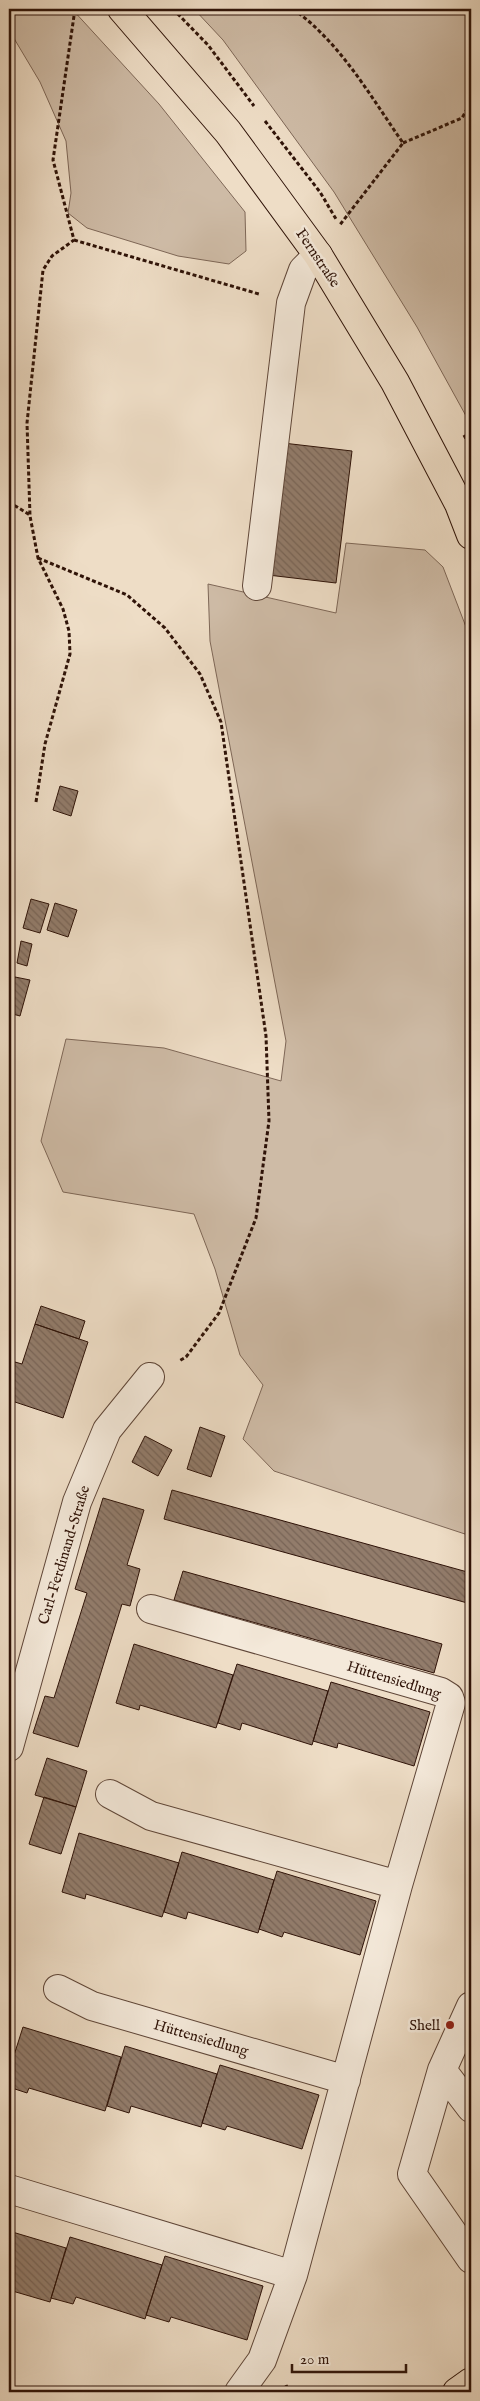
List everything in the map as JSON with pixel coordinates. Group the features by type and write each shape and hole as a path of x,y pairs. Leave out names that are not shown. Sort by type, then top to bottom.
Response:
{"main road":[{"name":"Fernstraße","path":"122,9 228,132 318,255 394,382 459,504 471,535"},
{"path":"457,2392 471,2382"}],"street":[{"path":"257,586 291,303 302,270 318,255"},
{"name":"Carl-Ferdinand-Straße","path":"9,1748 77,1502 107,1430 150,1377"},
{"name":"Hüttensiedlung","path":"150,1609 441,1692 449,1697 451,1702 398,1885 293,2275 262,2360 239,2392"},
{"path":"110,1794 151,1816 398,1885"},
{"name":"Hüttensiedlung","path":"58,1989 92,2006 346,2080"},
{"path":"471,2006 442,2070 412,2174 471,2259"},
{"path":"442,2070 471,2108"},
{"path":"9,2189 293,2275"}],"path":[{"path":"74,240 53,160 76,9"},
{"path":"293,9 309,20 358,77 403,144"},
{"path":"318,255 403,144 462,118 471,102"},
{"path":"74,240 291,303"},
{"path":"36,802 45,744 70,654 70,630 63,609 38,558 30,516 27,423 43,270 52,256 74,240"},
{"path":"9,502 30,516"},
{"path":"38,558 127,595 165,628 200,674 221,722 266,1036 269,1121 256,1218 219,1313 186,1357 150,1377"}],"shaded area":[{"path":"9,9 72,9 159,104 245,212 246,251 229,264 178,256 87,228 68,213 71,193 66,141 40,82 9,30"},
{"path":"194,9 471,9 471,425 417,327 334,192 223,40"},
{"path":"346,543 425,550 443,567 471,640 471,1536 274,1471 243,1439 263,1385 240,1355 215,1269 194,1214 63,1192 41,1141 66,1039 164,1048 281,1081 286,1041 210,641 208,584 336,613"}],"building":[{"path":"283,443 352,451 336,583 268,575"},
{"path":"60,786 78,791 71,816 53,810"},
{"path":"31,899 49,904 40,933 23,928"},
{"path":"55,903 77,910 68,937 47,930"},
{"path":"21,941 32,944 27,966 17,963"},
{"path":"15,977 30,980 20,1016 9,1013 9,1003"},
{"path":"41,1306 85,1321 79,1339 35,1324"},
{"path":"35,1324 88,1342 63,1418 9,1400 9,1379 15,1362 22,1364"},
{"path":"200,1427 225,1436 211,1477 187,1469"},
{"path":"145,1436 172,1450 158,1476 132,1462"},
{"path":"172,1490 471,1573 471,1604 164,1519"},
{"path":"103,1498 144,1510 127,1565 140,1569 130,1606 122,1604 78,1747 33,1733 45,1696 54,1698 87,1593 75,1589"},
{"path":"183,1571 442,1644 434,1673 174,1600"},
{"path":"134,1644 233,1675 216,1728 140,1705 139,1710 116,1703"},
{"path":"237,1664 328,1691 312,1745 242,1723 240,1730 218,1723"},
{"path":"331,1682 430,1712 414,1766 338,1743 337,1748 313,1741"},
{"path":"47,1758 87,1771 76,1807 35,1795"},
{"path":"44,1797 76,1807 61,1854 29,1844"},
{"path":"79,1833 179,1863 162,1917 86,1894 85,1899 62,1892"},
{"path":"182,1852 274,1880 258,1933 188,1912 186,1919 164,1912"},
{"path":"277,1871 376,1901 360,1955 284,1932 282,1937 259,1929"},
{"path":"471,1909 471,1924 466,1922"},
{"path":"23,2027 121,2057 105,2111 29,2088 27,2093 9,2087 9,2071"},
{"path":"125,2046 217,2074 201,2127 131,2106 129,2113 107,2106"},
{"path":"220,2065 319,2095 302,2149 227,2126 225,2130 202,2123"},
{"path":"9,2231 66,2248 50,2302 9,2290"},
{"path":"70,2237 162,2265 145,2319 76,2297 73,2304 51,2298"},
{"path":"165,2256 263,2286 247,2340 171,2317 169,2322 146,2315"}],"place":[{"name":"Shell","path":"450,2025"}]}
